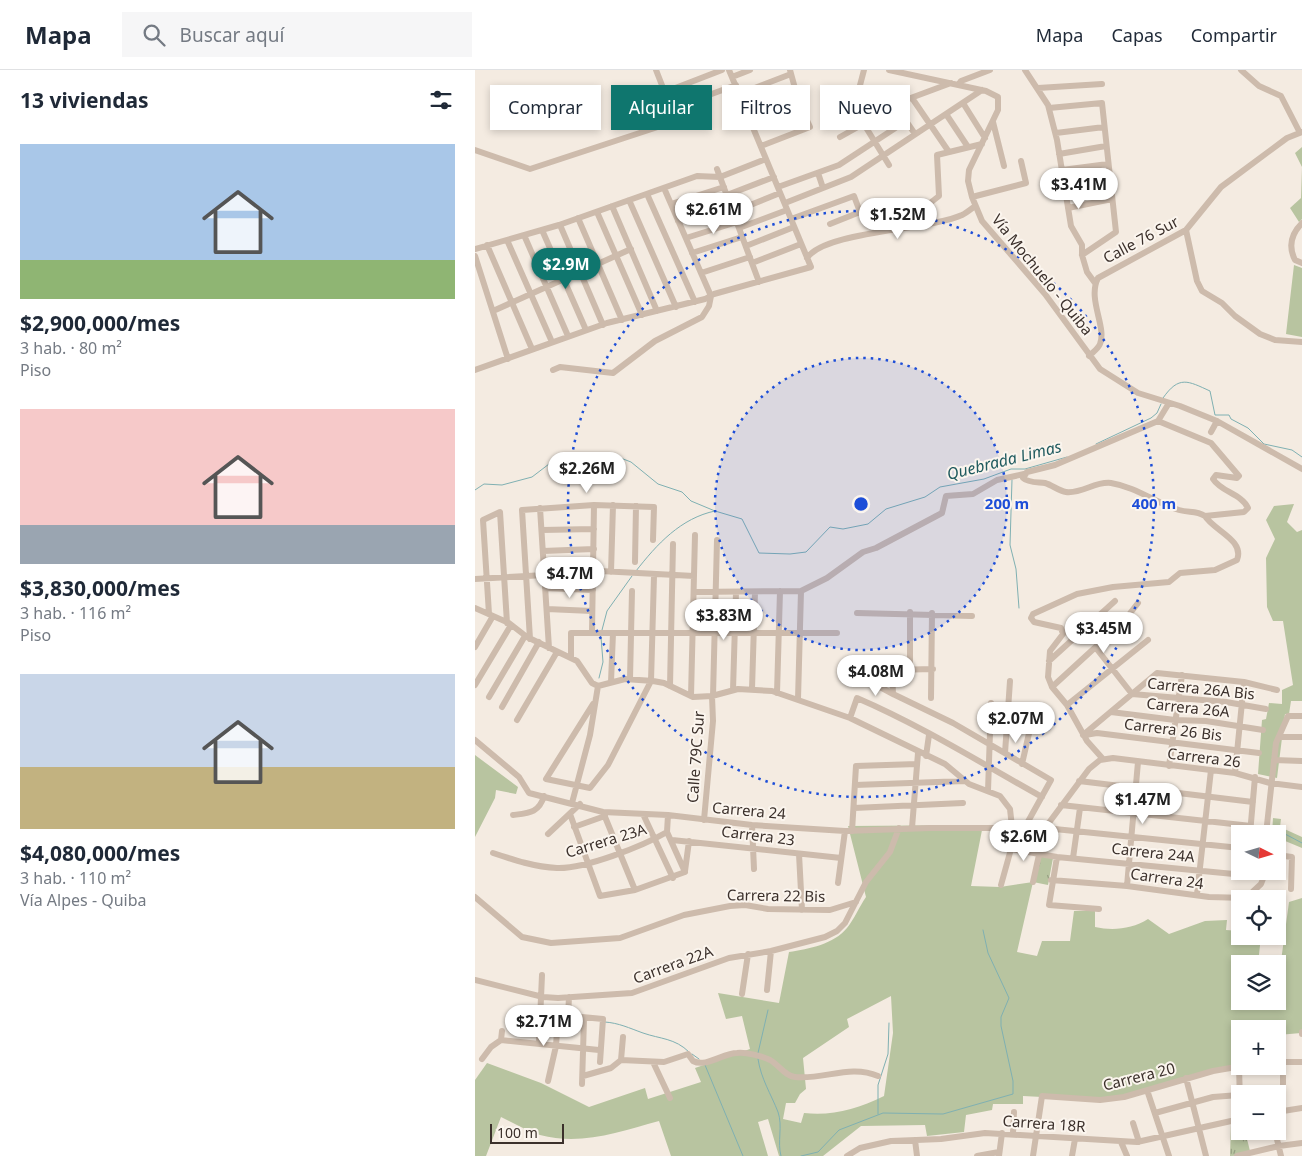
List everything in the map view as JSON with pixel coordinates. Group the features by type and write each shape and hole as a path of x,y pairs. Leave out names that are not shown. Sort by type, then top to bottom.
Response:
{"street":[{"path":"656,70 662,85"},
{"path":"683,85 722,70"},
{"path":"736,85 731,73 750,70"},
{"path":"860,85 864,70"},
{"name":"Vía Mochuelo - Quiba","path":"889,70 994,93 1000,102 993,122 969,170 968,180 975,206 986,226 1045,294 1089,356 1108,376 1138,393 1217,422 1302,469"},
{"path":"910,100 990,70"},
{"path":"1025,70 1049,108 1056,133 1071,226 1082,245 1082,255 1087,272 1095,283"},
{"path":"1241,70 1259,86 1281,96 1300,132"},
{"path":"760,85 791,72 795,85"},
{"path":"1038,88 1102,84"},
{"path":"686,238 738,225 786,207 851,176 982,90"},
{"path":"913,98 949,152"},
{"path":"896,230 939,196 937,155 983,141 963,103"},
{"path":"1049,108 1102,103 1116,232 1082,255"},
{"path":"946,114 968,147"},
{"path":"733,212 817,173 839,166 906,121 915,134"},
{"path":"993,122 1004,166"},
{"path":"1056,133 1105,128"},
{"path":"475,150 530,169 649,130"},
{"path":"475,370 603,324 695,302 811,267 754,130"},
{"path":"761,146 802,130"},
{"path":"840,137 852,130"},
{"path":"867,130 889,165"},
{"name":"Calle 76 Sur","path":"1089,356 1097,349 1101,339 1095,306 1095,283 1106,272 1144,254 1186,230 1221,187 1259,158 1300,132"},
{"path":"1059,154 1106,146"},
{"path":"475,249 560,225 697,176 720,177 766,159"},
{"path":"972,197 1026,183 1021,161"},
{"path":"1062,170 1108,164"},
{"path":"717,169 759,282"},
{"path":"817,173 823,188"},
{"path":"727,195 774,177"},
{"path":"1065,190 1110,182"},
{"path":"671,204 724,187"},
{"path":"553,370 560,367 613,373 655,341 701,317 709,306 711,296 663,188"},
{"path":"647,194 695,302"},
{"path":"791,219 854,196 860,212 830,224"},
{"path":"629,200 676,306"},
{"path":"1068,208 1112,200"},
{"path":"678,221 730,204"},
{"path":"612,206 657,311"},
{"path":"807,258 811,252 841,241 861,235 896,230 962,215 975,206"},
{"path":"597,212 642,315"},
{"path":"578,218 622,320"},
{"path":"560,225 603,324"},
{"path":"745,246 794,227"},
{"path":"1300,228 1290,244 1291,253 1295,260 1302,263"},
{"path":"542,230 586,330"},
{"path":"1186,230 1201,291 1222,303 1235,316 1260,334 1275,340 1302,342"},
{"path":"524,235 568,336"},
{"path":"692,253 742,237"},
{"path":"507,240 551,342"},
{"path":"701,273 801,244"},
{"path":"487,245 532,349"},
{"path":"493,311 631,249"},
{"path":"475,256 508,359"},
{"path":"1158,421 1164,402"},
{"path":"693,592 801,591 827,578 863,552 876,548 943,513 947,496 973,494 997,480 1055,465 1158,421 1211,443 1239,476 1237,478 1216,476 1213,480 1218,487 1246,502 1248,508 1244,512 1205,516"},
{"path":"1211,432 1217,422"},
{"path":"1024,474 1026,481 1048,484 1065,492 1076,492 1101,482 1115,484 1142,492 1180,511 1197,511 1235,544 1237,560 1215,570 1180,573 1169,582 1113,587 1077,594 1050,608 1033,614 1031,618 1035,622 1063,630 1063,634 1050,651 1048,677 1052,687 1067,705 1083,736 1103,759 1093,765 1079,781 1045,828 1033,882"},
{"path":"595,505 592,611 598,633"},
{"path":"489,697 527,638 522,510 595,505 654,507 653,540"},
{"path":"611,572 613,505"},
{"path":"635,562 636,506"},
{"path":"540,508 549,648"},
{"path":"475,646 491,615 486,578 483,520 500,512 509,624 475,685"},
{"path":"542,530 594,529"},
{"path":"691,696 695,534"},
{"name":"Calle 79C Sur","path":"704,820 713,722 717,540"},
{"path":"670,686 673,544"},
{"path":"543,550 593,549"},
{"path":"475,579 526,576 544,572 593,570 653,576 673,574 694,576"},
{"path":"593,704 547,779 590,788 608,765 651,681 653,576"},
{"path":"545,588 593,590"},
{"path":"630,679 632,590"},
{"path":"777,692 780,591"},
{"path":"798,699 801,591"},
{"path":"733,690 736,592"},
{"path":"752,689 755,592"},
{"path":"1049,661 1115,602"},
{"path":"1052,687 1125,621 1138,604"},
{"path":"475,608 509,624 527,638 571,657 577,661 593,684 598,686 630,679 651,681 670,686 691,696 713,696 733,690 752,689 777,692 850,718 918,753 945,764 965,780 987,790 1006,803 1011,811 1011,849 1001,885"},
{"path":"547,609 592,611"},
{"path":"857,612 910,612 972,616"},
{"path":"910,612 911,670"},
{"path":"931,698 933,670 932,614"},
{"path":"571,657 571,633 837,633"},
{"path":"611,682 613,633"},
{"path":"1067,705 1149,640"},
{"path":"501,706 539,642"},
{"path":"1096,648 1132,694"},
{"path":"517,720 557,652"},
{"path":"893,694 892,670 933,670"},
{"path":"1083,736 1157,672 1244,682 1277,690"},
{"path":"1169,766 1182,675"},
{"path":"869,681 989,743 1051,780 1025,827"},
{"path":"1005,753 1010,681"},
{"path":"1235,773 1244,682"},
{"path":"572,803 590,735 593,704 598,686"},
{"name":"Carrera 26A Bis","path":"1132,694 1179,697 1266,709"},
{"path":"850,718 857,698 929,735 951,744 989,768 1042,796"},
{"path":"987,790 991,704"},
{"name":"Carrera 26A","path":"1111,712 1175,720 1206,721 1263,730"},
{"path":"1267,825 1270,783 1279,736 1287,716 1302,716"},
{"path":"1023,764 1030,730"},
{"name":"Carrera 26 Bis","path":"1083,736 1097,733 1259,753"},
{"path":"926,756 929,735"},
{"path":"1279,736 1302,737"},
{"name":"Carrera 24","path":"475,740 519,777 529,792 580,804 604,814 668,815 752,826 848,831 1012,826 1231,847"},
{"path":"912,828 918,753"},
{"name":"Carrera 26","path":"1103,759 1235,773 1255,777 1270,783 1302,788"},
{"path":"1274,760 1302,761"},
{"path":"1127,886 1138,762"},
{"path":"838,883 841,858 854,808 856,766 917,764"},
{"path":"1197,894 1211,770"},
{"path":"1251,825 1255,777"},
{"path":"855,785 965,780"},
{"path":"1079,781 1253,802"},
{"path":"513,816 536,811 541,806 544,796"},
{"path":"854,808 963,803"},
{"path":"548,834 580,804"},
{"path":"1061,805 1240,825"},
{"path":"1073,858 1080,808"},
{"path":"570,814 600,896 635,890 673,878 685,872"},
{"path":"574,827 604,814 618,853 635,890"},
{"path":"643,814 673,878"},
{"path":"668,815 667,832 685,872"},
{"path":"752,826 754,869"},
{"path":"856,902 866,882 890,852 899,828"},
{"name":"Carrera 23A","path":"493,853 545,867 576,866 618,853 655,839 667,832"},
{"name":"Carrera 23","path":"671,840 841,858"},
{"path":"685,872 689,841"},
{"name":"Carrera 24A","path":"1011,849 1073,858 1231,872"},
{"path":"799,854 802,910"},
{"path":"1057,856 1051,880 1049,905 1099,909"},
{"path":"1286,857 1292,858 1291,889"},
{"name":"Carrera 24","path":"1051,880 1246,898 1258,888 1263,880"},
{"name":"Carrera 22 Bis","path":"475,897 522,937 551,943 619,938 684,915 730,906 830,910 856,902"},
{"name":"Carrera 22A","path":"475,980 543,997 569,998 632,993 726,958 771,951 825,936 837,931 845,923 856,902"},
{"path":"767,990 771,951"},
{"path":"742,994 748,954"},
{"path":"539,1043 543,975"},
{"path":"567,1017 569,998"},
{"path":"540,1014 584,1019 603,1019 599,1062"},
{"path":"548,1081 555,1046 558,1016"},
{"path":"581,1084 583,1076 584,1019"},
{"path":"501,1040 502,1031"},
{"path":"621,1060 623,1037"},
{"path":"482,1059 491,1047 501,1040 599,1050"},
{"path":"583,1076 611,1068 621,1060 664,1062 688,1054 695,1063 701,1063 736,1053 769,1059 790,1076 795,1077 809,1077 847,1070 861,1070 878,1076"},
{"path":"653,1062 671,1098"},
{"path":"1286,1062 1302,1062"},
{"name":"Carrera 20","path":"1037,1135 1042,1096 1100,1100 1124,1096 1186,1078 1231,1069"},
{"path":"1186,1078 1206,1156"},
{"path":"1147,1090 1169,1156"},
{"path":"1155,1114 1192,1102 1231,1096"},
{"path":"1286,1110 1302,1108"},
{"path":"1013,1133 1014,1112"},
{"name":"Carrera 18R","path":"850,1155 860,1148 887,1141 1002,1133 1139,1142 1231,1121"},
{"path":"1133,1123 1139,1142"},
{"path":"977,1156 999,1154 1002,1133"},
{"path":"1033,1156 1037,1135"},
{"path":"1072,1156 1075,1139"},
{"path":"915,1140 917,1156"},
{"path":"1277,1140 1281,1156"},
{"path":"1121,1142 1127,1156"},
{"path":"1237,1156 1279,1146 1302,1144"}],"green space":[{"path":"1302,147 1302,167 1295,153"},
{"path":"1302,167 1302,219 1299,222 1290,208 1301,198"},
{"path":"1294,265 1302,268 1302,337 1286,334"},
{"path":"1294,504 1287,522 1297,532 1302,530 1302,701 1291,701 1289,714 1285,714 1277,778 1258,774 1262,720 1266,719 1269,703 1282,704 1282,690 1293,685 1283,621 1273,621 1267,607 1266,558 1275,539 1266,520 1274,506"},
{"path":"475,755 518,787 516,794 496,790 495,798 475,837"},
{"path":"1273,818 1281,819 1280,825 1273,825"},
{"path":"983,825 971,886 1000,887 1033,882 1017,952 1037,956 1042,941 1070,941 1074,911 1095,911 1095,927 1122,928 1148,919 1169,934 1205,921 1227,920 1226,930 1231,930 1231,945 1260,945 1259,955 1231,955 1231,1010 1286,1010 1286,955 1282,955 1283,945 1286,945 1289,902 1302,898 1302,1035 1301,1033 1286,1034 1286,1020 1231,1020 1231,1068 1124,1097 1100,1100 1023,1096 1023,1104 993,1104 992,1110 966,1115 964,1132 927,1136 925,1125 861,1126 823,1156 779,1156 768,1119 758,1122 768,1156 671,1156 659,1121 600,1136 570,1139 540,1135 501,1117 486,1156 475,1156 475,1080 487,1063 541,1083 589,1107 645,1088 648,1099 701,1082 695,1068 750,1049 742,1016 726,1019 718,993 779,1003 789,952 828,942 842,934 866,897 848,826","holes":["891,996 893,1033 884,1096 864,1105 845,1110 815,1114 804,1113 801,1123 783,1119 786,1103 795,1103 800,1094 806,1089 803,1058 849,1027 847,1019"]},
{"path":"1286,830 1302,837 1302,848 1286,841"},
{"path":"1039,855 1053,858 1048,885 1033,882"},
{"path":"1231,1124 1231,1140 1247,1140 1251,1155 1230,1156"}],"waterway":[{"name":"Quebrada Limas","path":"1163,398 1179,383 1184,382 1196,385 1210,391 1215,415 1229,415 1231,419 1248,428 1264,444 1292,450 1302,457"},
{"name":"Quebrada Limas","path":"1096,444 1151,418 1157,413 1161,404"},
{"name":"Quebrada Limas","path":"475,490 484,484 502,485 532,477 549,464 576,465 618,457 631,462 658,484 682,492 691,501 742,519 759,553 790,554 806,552 830,527 843,529 868,524 886,509 925,497 940,487 984,479 1011,469 1025,469 1067,457"},
{"path":"1012,480 1010,545 1016,569 1019,608"},
{"path":"636,571 652,551 671,533 691,520 715,511"},
{"path":"602,630 607,611 632,576"},
{"path":"599,678 603,662 601,637"},
{"path":"1286,834 1302,843"},
{"path":"801,1156 818,1152 839,1130 883,1113 943,1114 1013,1094 1013,1081 1001,1026 1001,1017 1009,998 988,953 983,930"},
{"path":"758,1053 768,1010"},
{"path":"605,1022 673,1041 689,1052"},
{"path":"878,1114 878,1085 888,1054 889,1023"},
{"path":"692,1054 699,1059"},
{"path":"758,1059 764,1080 778,1112 781,1156"},
{"path":"705,1065 743,1156"}]}
